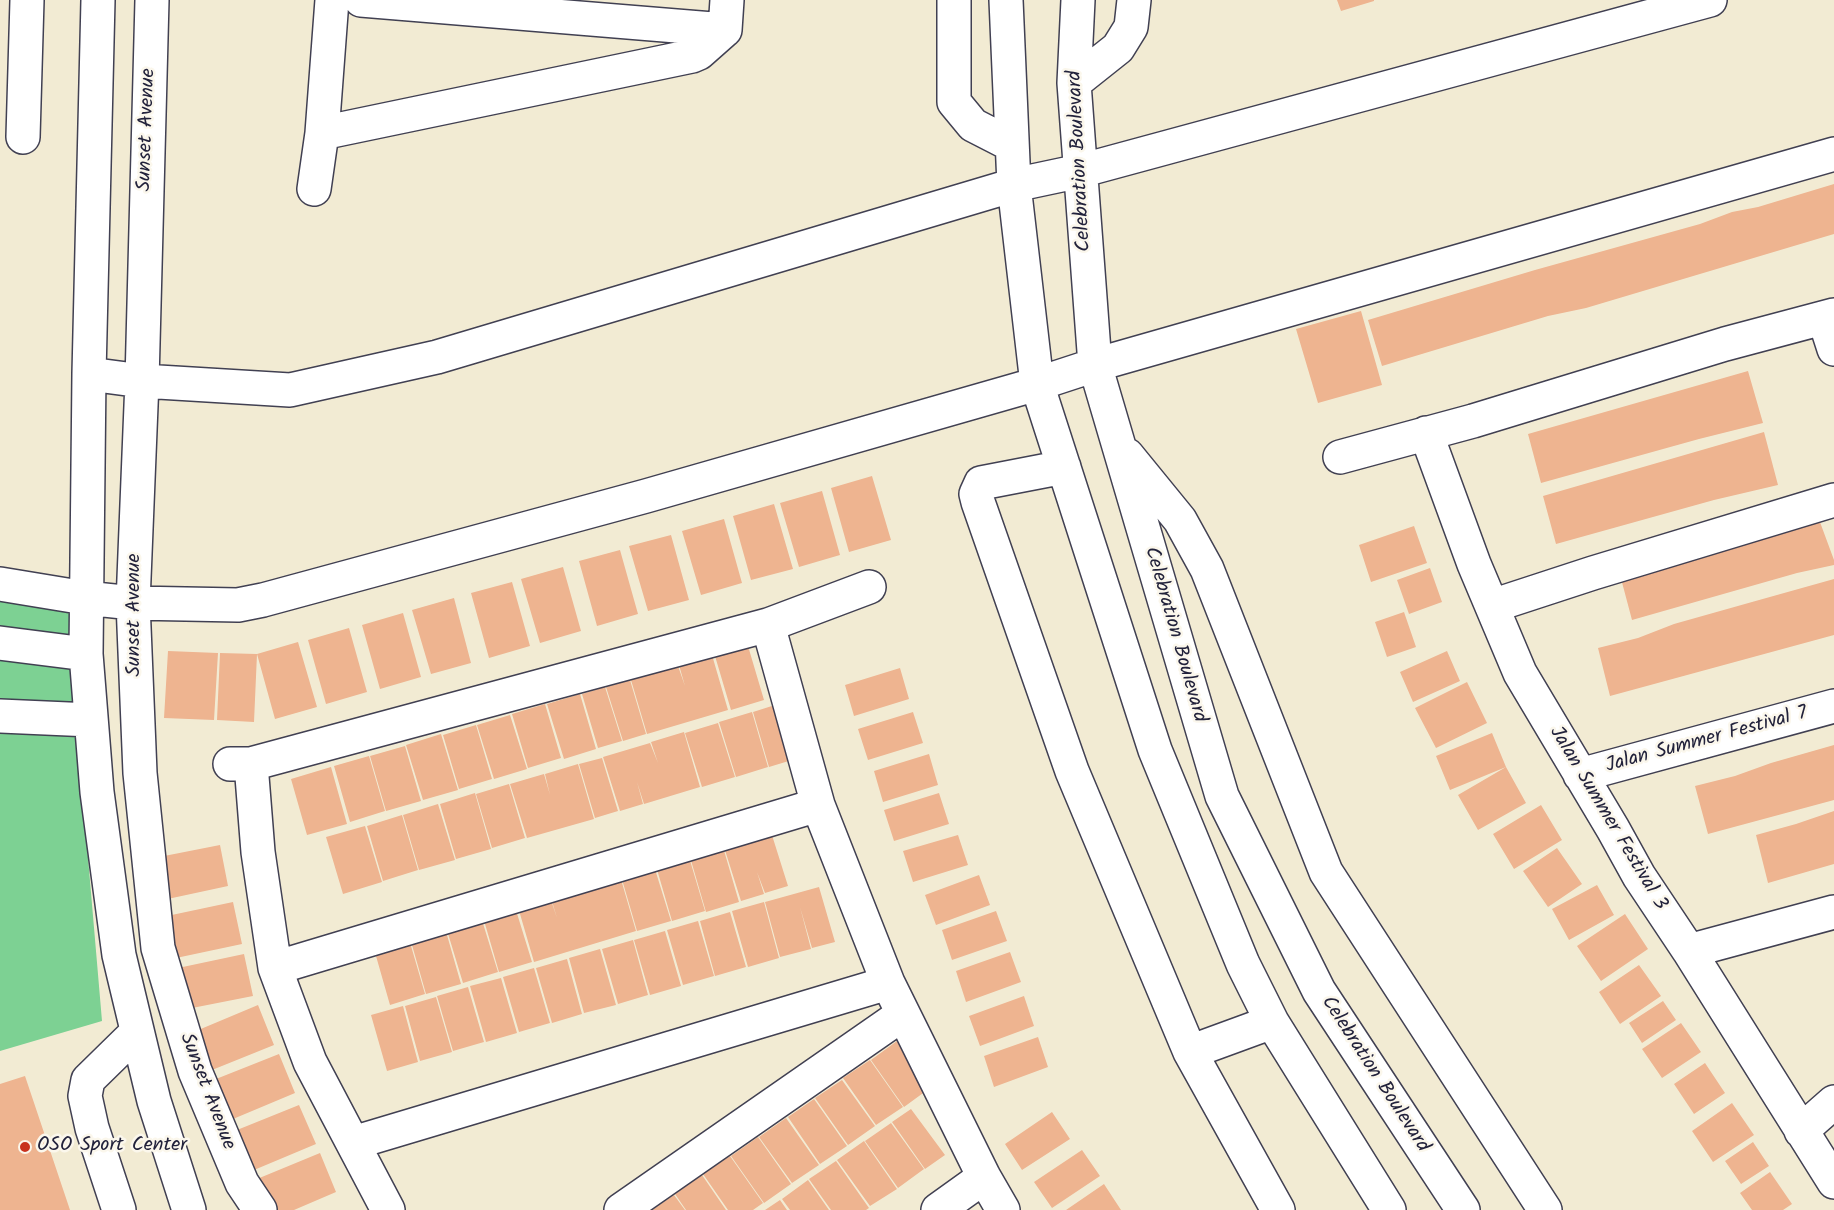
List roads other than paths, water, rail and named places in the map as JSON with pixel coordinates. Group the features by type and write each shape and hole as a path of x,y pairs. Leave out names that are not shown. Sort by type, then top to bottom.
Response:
{"street":[{"path":"23,137 27,0"},
{"path":"98,0 89,374 86,654 97,792 119,955 154,1101 189,1210"},
{"name":"Sunset Avenue","path":"152,0 134,603 140,773 158,948 195,1071 242,1184 260,1210"},
{"path":"314,189 322,133 332,0"},
{"path":"361,0 726,15"},
{"path":"954,0 954,102 963,116 973,125 1012,146"},
{"path":"1006,0 1014,184 1037,384 1155,750 1243,964 1272,1022 1389,1210"},
{"name":"Celebration Boulevard","path":"1078,0 1074,83 1095,365 1222,796 1318,992 1463,1210"},
{"path":"1074,83 1118,48 1131,27 1134,0"},
{"path":"89,374 142,381 290,390 425,360 1014,184 1080,171 1710,0"},
{"path":"322,133 692,56 699,53 726,15"},
{"path":"0,584 85,598 134,603 238,605 263,600 635,499 1834,154"},
{"path":"1340,457 1473,421 1725,344 1829,316 1834,349"},
{"name":"Jalan Summer Festival 3","path":"1426,433 1474,564 1520,673 1639,876 1689,951 1834,1182"},
{"path":"1118,445 1180,520 1207,569 1326,873 1545,1210"},
{"path":"1064,467 981,483 976,494 1072,771 1190,1052 1278,1210"},
{"path":"1492,606 1834,500"},
{"path":"388,1210 310,1062 275,968 258,852 241,764 768,625 869,587"},
{"path":"768,625 818,805 888,983 984,1177 1003,1210"},
{"path":"0,643 86,654"},
{"name":"Jalan Summer Festival 7","path":"1580,775 1834,706"},
{"path":"0,716 91,720"},
{"path":"275,968 818,805"},
{"path":"1689,951 1834,912"},
{"path":"352,1143 888,983"},
{"path":"621,1210 903,1014"},
{"path":"1190,1052 1272,1022"},
{"path":"119,1210 92,1128 85,1096 88,1080 137,1032"},
{"path":"1801,1131 1834,1102"},
{"path":"938,1210 984,1177"}],"place":[{"name":"OSO Sport Center","path":"25,1147"}]}
